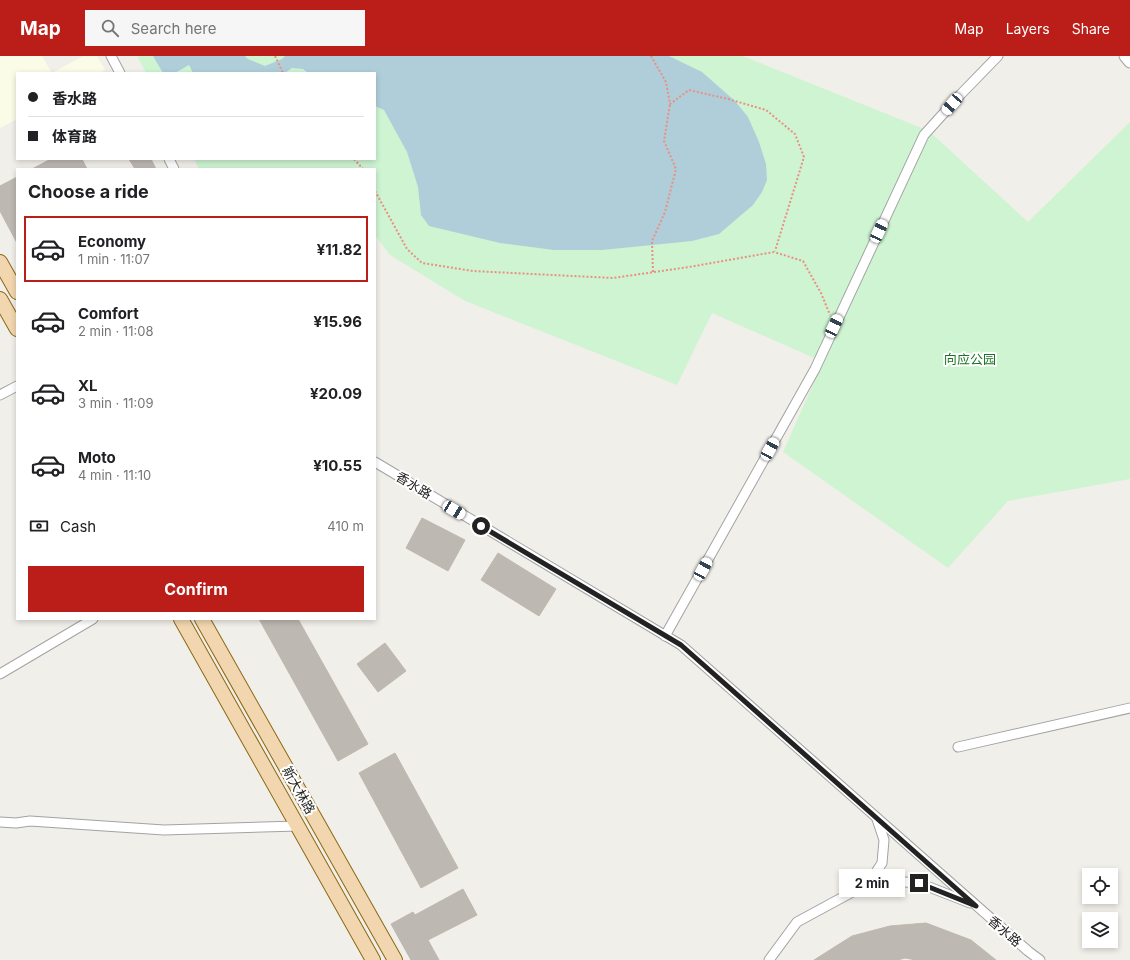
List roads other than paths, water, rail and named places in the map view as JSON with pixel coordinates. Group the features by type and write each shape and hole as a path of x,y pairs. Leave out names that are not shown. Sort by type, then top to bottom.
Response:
{"main road":[{"path":"0,262 16,290"},
{"path":"0,299 16,327"},
{"name":"斯大林路","path":"182,620 373,960"},
{"name":"斯大林路","path":"203,620 395,960"}],"street":[{"path":"110,56 119,72"},
{"path":"665,636 815,369 924,135 998,56"},
{"path":"1125,56 1130,62"},
{"path":"0,395 16,387"},
{"name":"香水路","path":"376,463 681,645 976,906 1040,960"},
{"path":"0,674 91,620"},
{"path":"958,747 1130,708"},
{"path":"869,883 882,863 884,840 877,819"},
{"path":"0,822 16,823 30,821 164,830 298,826"},
{"path":"769,960 797,922 869,883 890,881 919,883 976,906"}],"water":[{"path":"153,56 245,56 248,59 265,66 282,59 285,56 669,56 702,72 735,101 748,117 759,142 766,164 767,180 762,192 753,205 719,234 692,241 602,250 554,250 500,243 429,226 421,215 418,187 407,152 384,110 376,106 376,72 307,72 303,69 292,68 286,72 192,72 189,65 177,72 162,72"}],"park label":[{"name":"向应公园","path":"970,359"}]}
